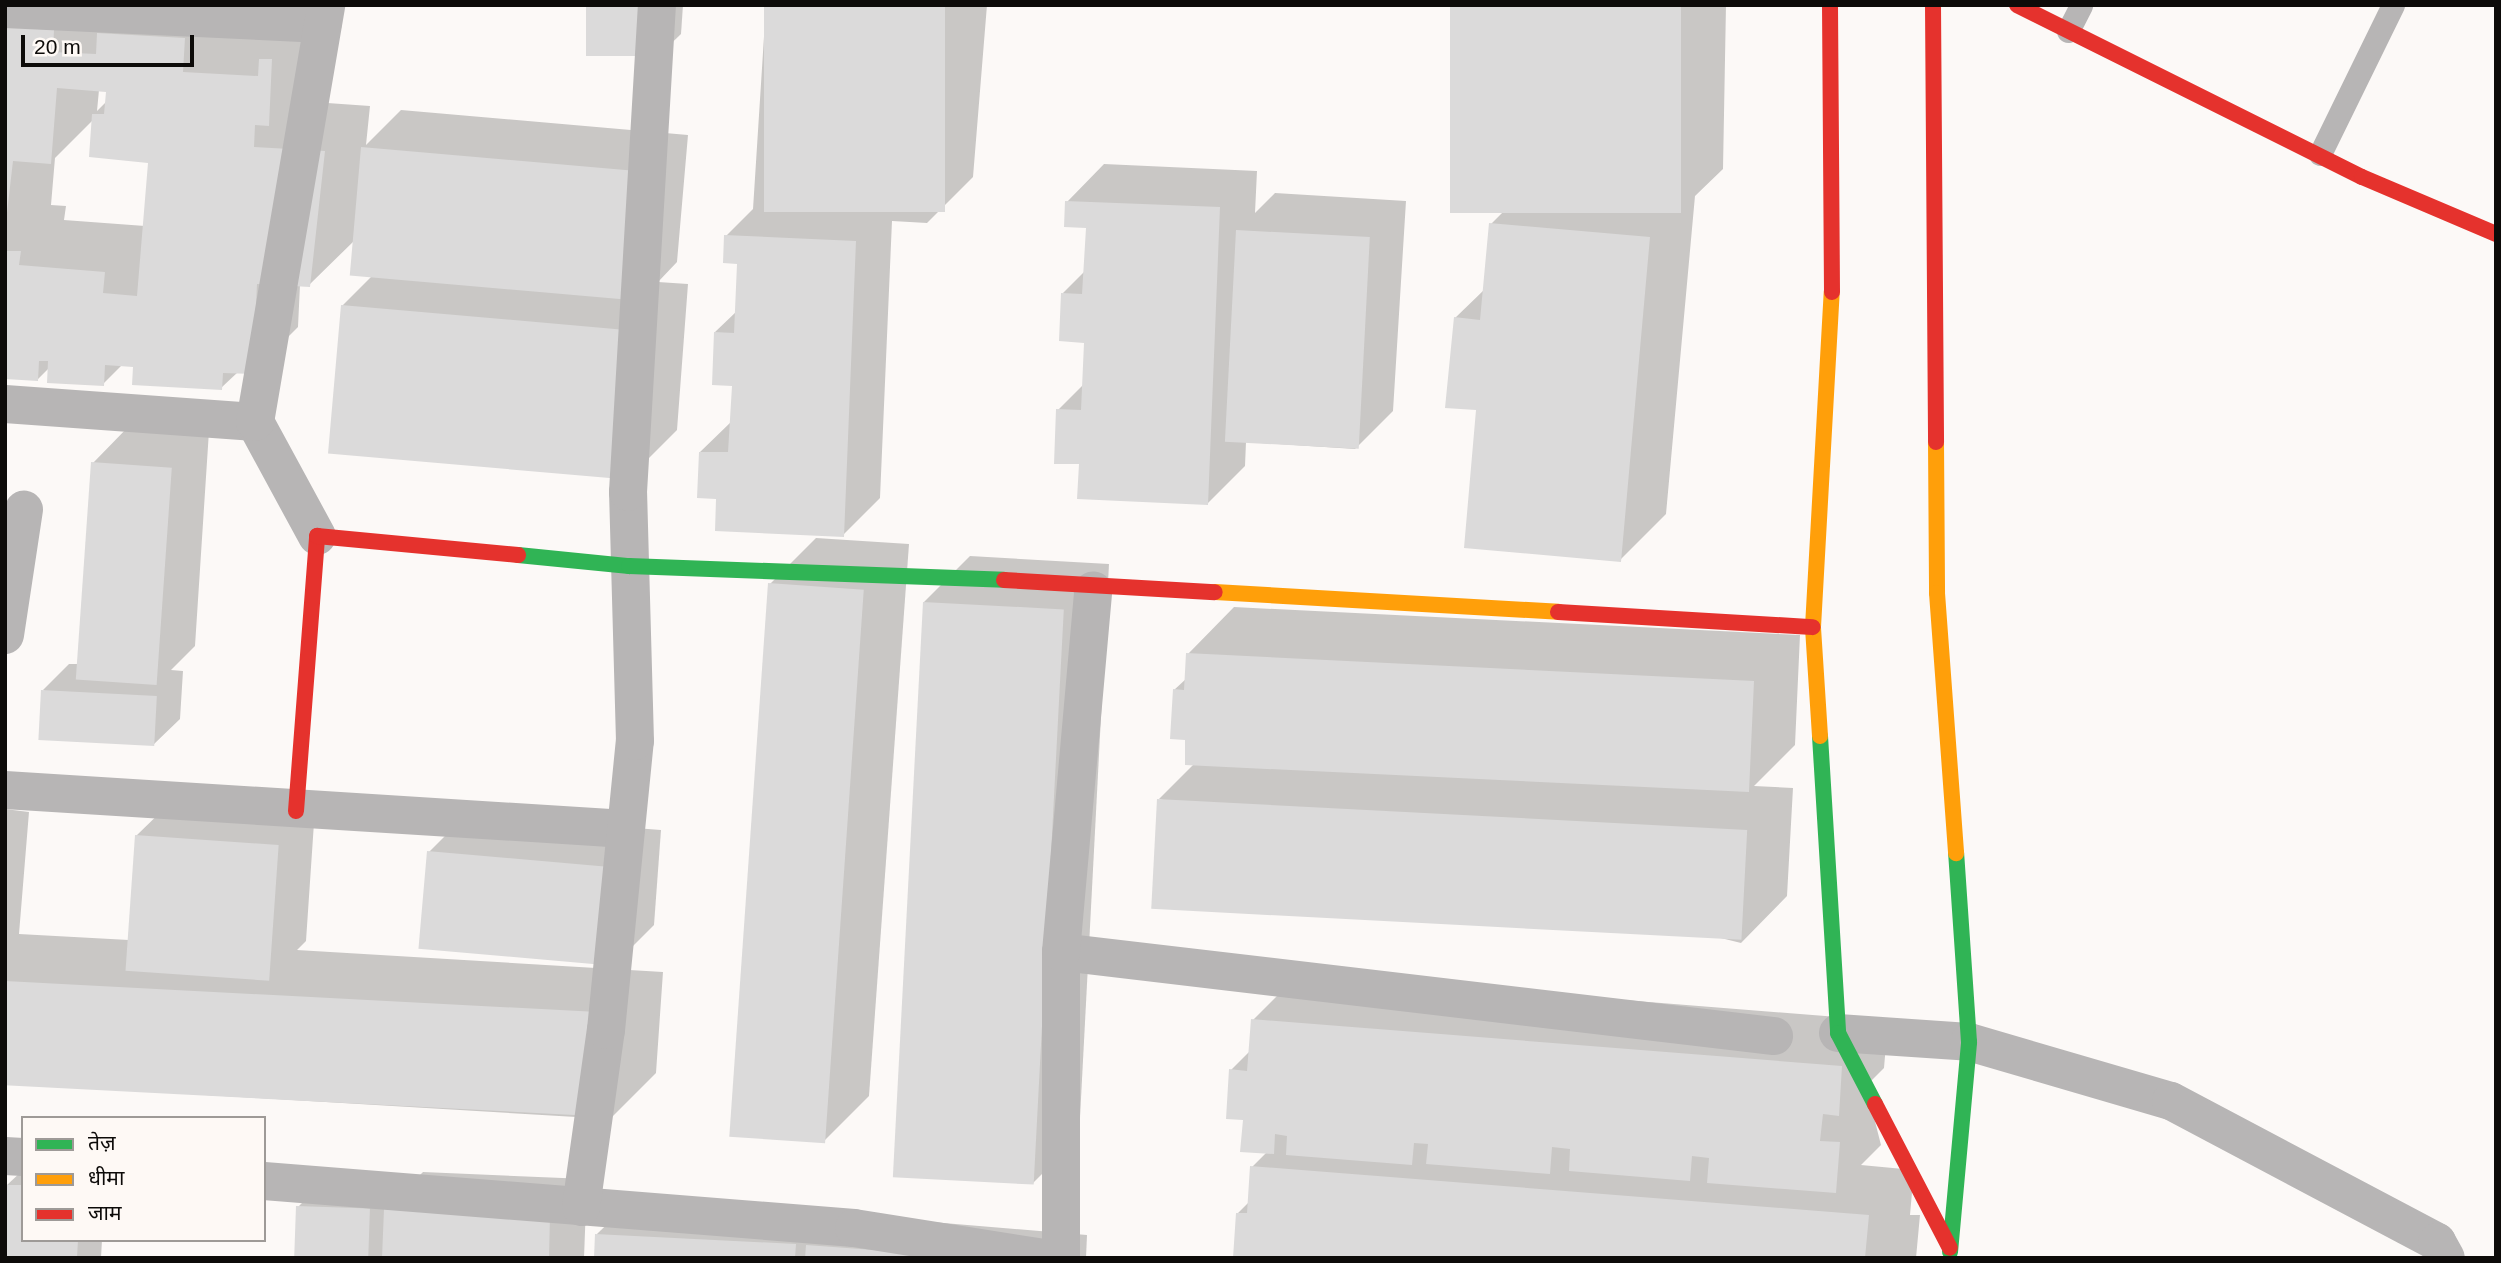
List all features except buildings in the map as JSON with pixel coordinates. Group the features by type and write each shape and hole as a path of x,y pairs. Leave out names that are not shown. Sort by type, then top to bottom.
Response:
{"main road":[{"path":"1830,5 1833,269 1813,627 1838,1033 1950,1253"},
{"path":"1933,5 1937,593 1969,1042 1950,1253"},
{"path":"2017,5 2320,154 2496,234"},
{"path":"296,811 317,536 629,566 905,574 1093,590 1813,627"}],"street":[{"path":"581,1207 635,741 628,492 657,5"},
{"path":"5,9 324,15 255,422 317,536"},
{"path":"5,404 255,422"},
{"path":"5,635 24,509"},
{"path":"1061,1258 1061,952 1093,590"},
{"path":"5,790 296,811 626,829"},
{"path":"1061,952 1774,1036"},
{"path":"1838,1033 1969,1042 2171,1101 2437,1242 2445,1258"},
{"path":"266,1181 854,1228 1043,1258"}],"lane":[{"path":"2068,31 2081,5"},
{"path":"2320,154 2393,5"}],"traffic: fast":[{"path":"518,555 629,566 1004,580"},
{"path":"1820,736 1838,1033 1875,1104"},
{"path":"1950,1252 1969,1042 1956,853"}],"traffic: slow":[{"path":"1820,736 1813,627 1832,292"},
{"path":"1936,442 1937,593 1956,853"},
{"path":"1215,592 1558,612"}],"traffic: jam":[{"path":"1830,5 1832,292"},
{"path":"1933,5 1936,442"},
{"path":"2017,5 2362,177 2496,234"},
{"path":"296,811 317,536 518,555"},
{"path":"1004,580 1215,592"},
{"path":"1558,612 1813,627"},
{"path":"1875,1104 1950,1248"}]}
